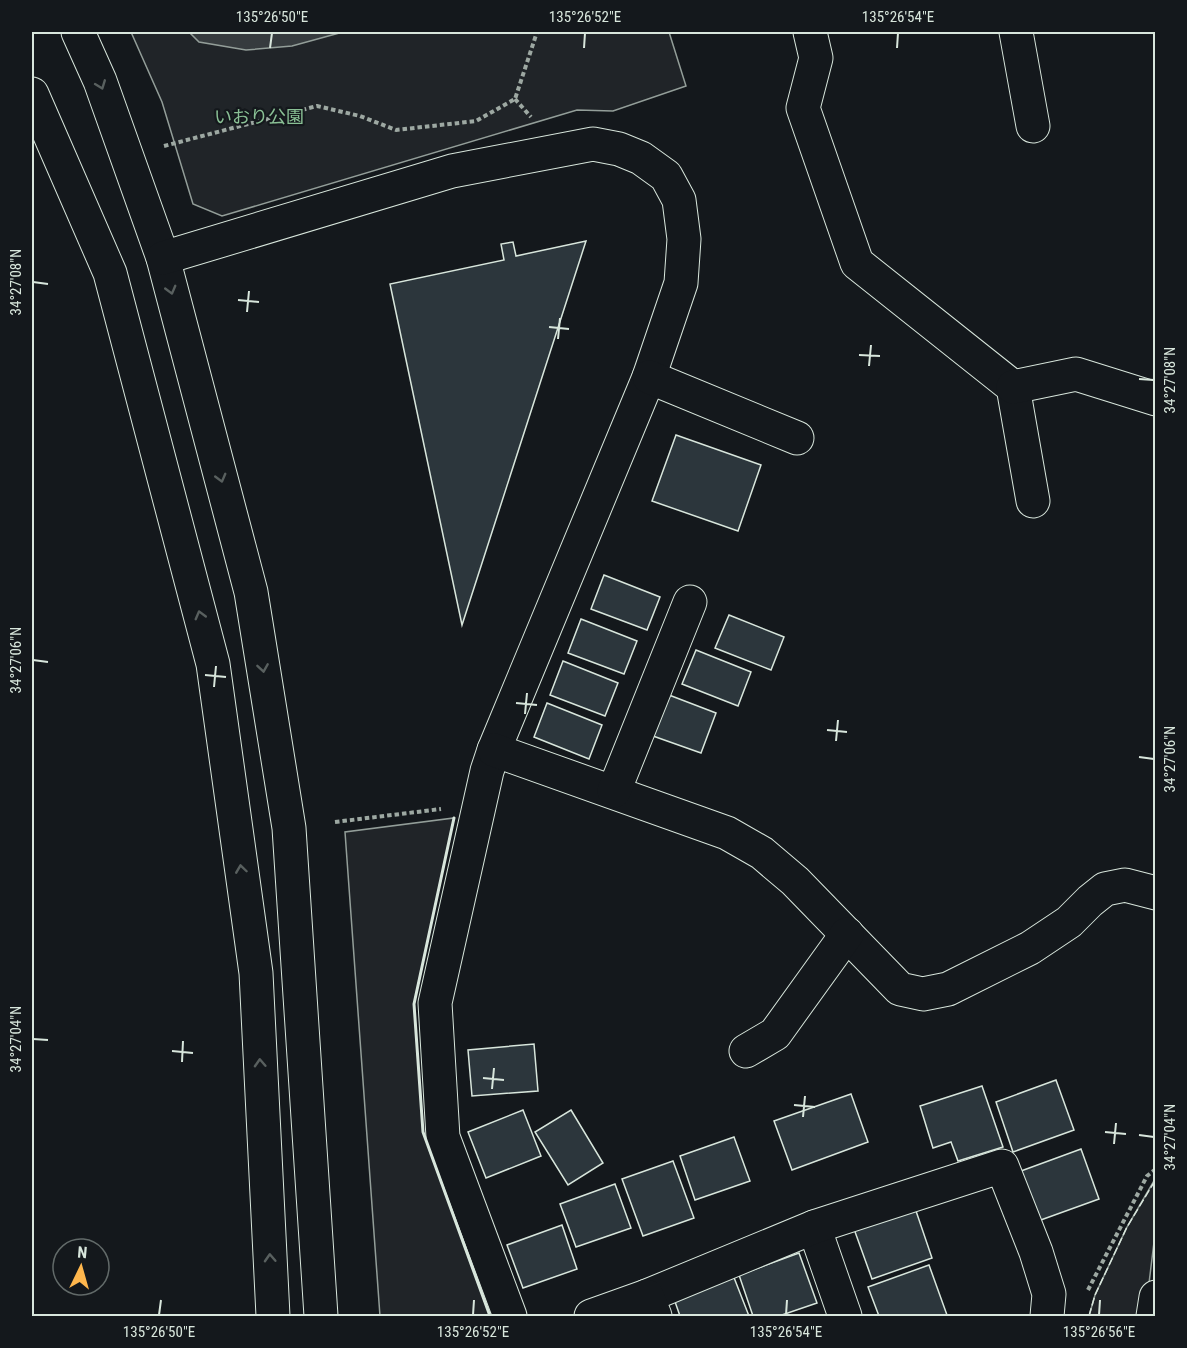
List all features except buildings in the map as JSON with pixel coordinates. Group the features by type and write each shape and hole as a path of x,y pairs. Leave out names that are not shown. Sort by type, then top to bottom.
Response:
{"street":[{"path":"78,32 100,81 163,258 251,592 289,828 321,1317"},
{"path":"810,32 816,58 803,108 857,263 1013,387 1033,501"},
{"path":"1016,32 1033,126"},
{"path":"32,94 110,273 213,664 256,973 273,1317"},
{"path":"163,258 452,171 593,144 619,149 641,158 666,176 679,200 684,239 681,283 649,377 494,750 487,771 435,1003 443,1137 510,1317"},
{"path":"1013,387 1076,374 1155,399"},
{"path":"649,377 797,438"},
{"path":"615,791 690,602"},
{"path":"494,750 615,791 727,833 762,853 810,896 900,989 923,994 948,989 1030,948 1069,922 1090,901 1106,890 1125,885 1155,893"},
{"path":"746,1051 775,1034 847,934"},
{"path":"591,1317 651,1306 814,1227 1002,1166 1049,1294 1047,1317"},
{"path":"814,1227 845,1317"},
{"path":"1153,1317 1155,1297"}],"path":[{"path":"161,147 317,106 360,116 396,130 476,121 515,99 537,32"},
{"path":"335,822 447,809"},
{"path":"1084,1298 1142,1186 1155,1169"}],"green space":[{"name":"いおり公園","path":"131,32 669,32 686,86 613,111 577,110 222,216 193,204 162,102"},
{"path":"454,818 414,1004 423,1132 490,1316 380,1316 345,832"},
{"path":"1155,1179 1155,1234 1145,1316 1089,1316 1095,1295 1127,1227"}],"shaded area":[{"path":"189,32 343,32 292,46 246,50 199,42"}],"fence":[{"path":"1089,1316 1095,1295 1127,1227 1156,1179"}],"wall":[{"path":"454,818 414,1004 423,1132 490,1316"}]}
